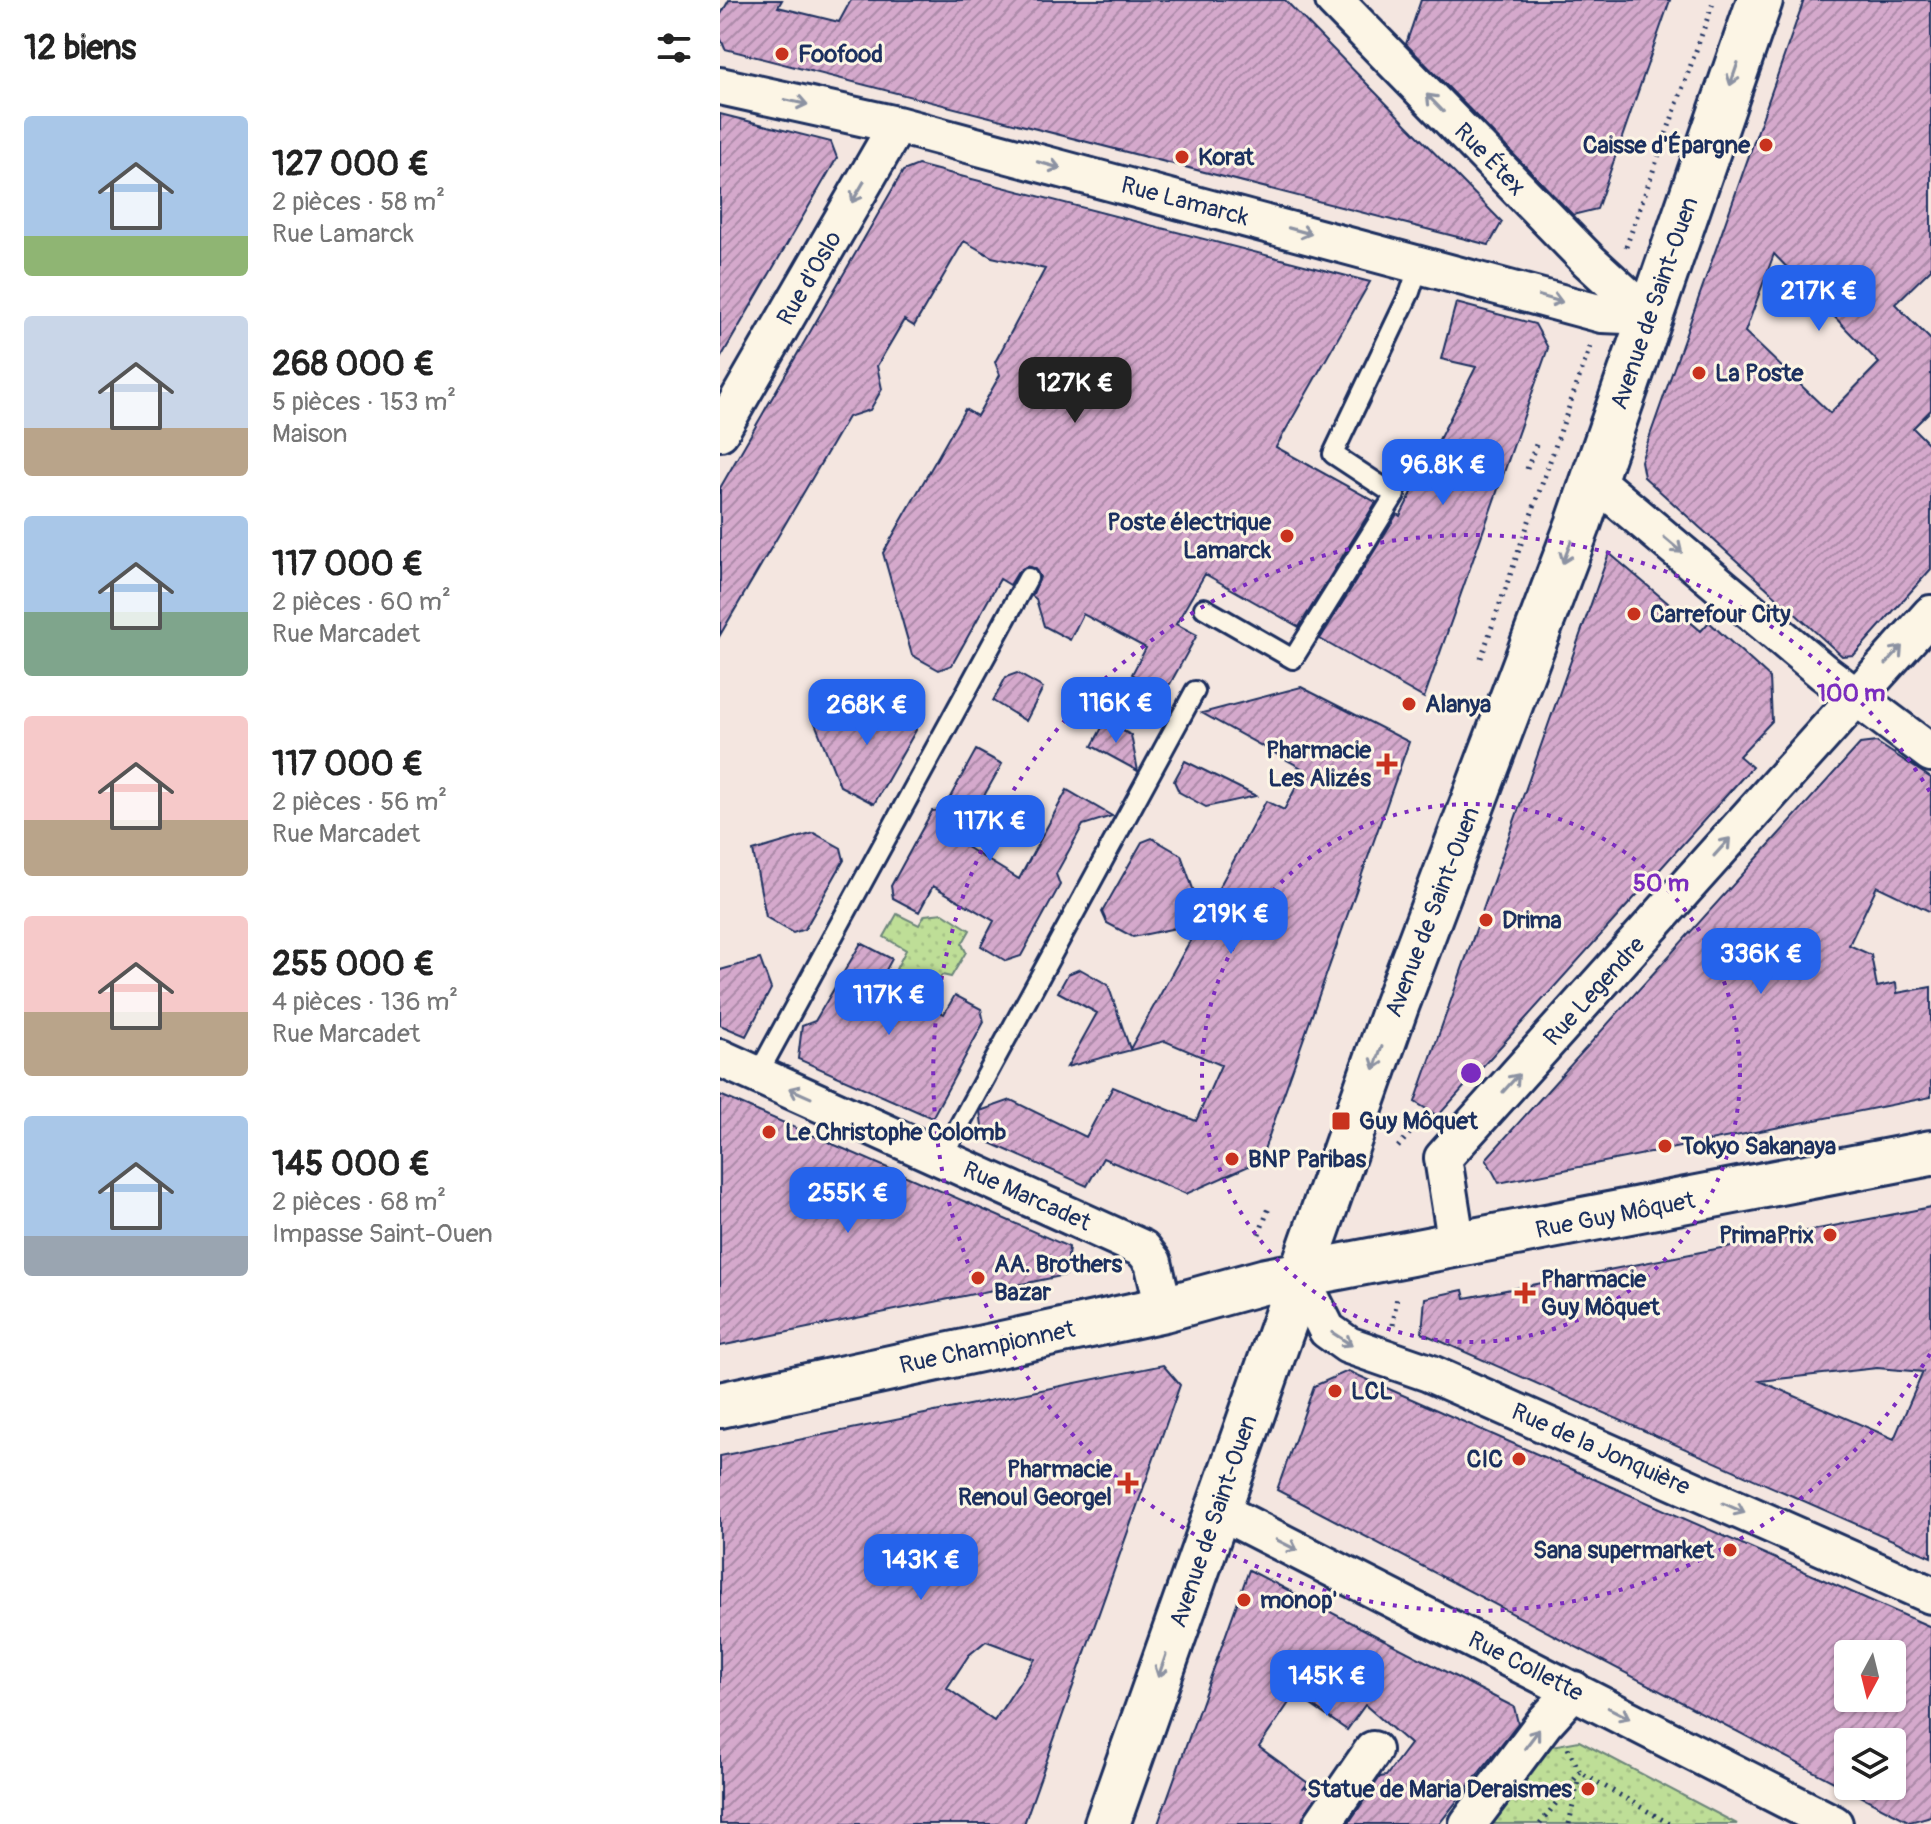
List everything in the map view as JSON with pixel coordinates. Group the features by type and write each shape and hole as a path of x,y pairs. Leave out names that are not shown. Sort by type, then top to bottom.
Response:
{"main road":[{"name":"Avenue de Saint-Ouen","path":"1107,1824 1396,1006 1578,525 1760,0"},
{"name":"Rue Guy Môquet","path":"1300,1276 1931,1153"},
{"name":"Rue Championnet","path":"720,1405 1164,1309 1266,1281 1300,1276"}],"street":[{"name":"Rue Étex","path":"1334,0 1588,260 1649,316"},
{"name":"Rue Lamarck","path":"720,86 897,125 1420,262 1602,314 1649,316"},
{"name":"Rue d'Oslo","path":"720,432 897,125"},
{"path":"1592,478 1823,672 1931,753"},
{"name":"Rue Legendre","path":"1457,1246 1443,1158 1931,614"},
{"name":"Rue Marcadet","path":"720,1058 1143,1249 1153,1262 1164,1309"},
{"name":"Rue de la Jonquière","path":"1300,1276 1327,1330 1348,1345 1429,1373 1931,1595"},
{"name":"Rue Collette","path":"1218,1510 1834,1824"},
{"path":"1468,1824 1544,1723 1574,1690"},
{"path":"1322,1824 1373,1750"}],"lane":[{"path":"1204,608 1293,659 1395,495 1333,454 1410,292 1420,262"},
{"path":"758,1074 1028,578"},
{"path":"942,1157 1195,691"}],"path":[{"name":"Avenue de Saint-Ouen","path":"1623,254 1714,0"},
{"path":"1527,469 1538,439"},
{"path":"1398,1147 1410,1133"},
{"path":"1259,1234 1269,1208"},
{"path":"1393,1326 1397,1296"},
{"path":"1565,1744 1580,1772 1670,1824"},
{"path":"1540,1824 1580,1772"},
{"path":"1569,1824 1580,1772"}],"green space":[{"path":"943,913 970,930 962,944 966,952 951,977 942,975 933,989 896,969 906,950 884,937 897,914 919,925 925,915"},
{"path":"1579,1741 1737,1824 1493,1824 1552,1746"}],"building":[{"path":"729,0 782,0 778,7 839,22 851,0 1285,0 1502,222 1489,245 725,49 720,37 720,16"},
{"path":"1421,0 1670,0 1597,209 1573,215 1406,44"},
{"path":"1804,0 1931,0 1931,269 1895,304 1931,340 1931,410 1913,428 1931,446 1931,569 1854,655 1842,656 1644,477 1641,461","holes":["1774,254 1879,363 1830,413 1745,332"]},
{"path":"720,114 831,142 837,158 720,359"},
{"path":"918,165 1370,282 1276,447 1376,502 1299,627 1205,574 1176,624 1197,635 1170,684 1157,688 1132,674 1146,648 1083,614 1070,640 1044,626 1036,599 1032,596 1040,577 1034,568 1027,566 1018,572 1010,585 1000,579 952,665 939,670 912,655 883,553 965,409 977,416 1000,375 995,362 1045,269 992,257 964,241 914,326 904,320 877,366 882,389 870,410 848,417 720,635 720,488 903,171"},
{"path":"1456,303 1535,324 1548,348 1424,698 1320,639 1397,514 1400,516 1476,367 1441,359"},
{"path":"1609,553 1701,631 1709,622 1770,678 1772,721 1739,756 1752,767 1438,1116 1415,1102"},
{"path":"1017,673 1043,688 1026,721 993,701 1006,677"},
{"path":"1301,687 1409,742 1260,1161 1186,1194 1103,1158 1087,1186 984,1140 980,1111 1011,1100 1086,1137 1113,1087 1196,1121 1221,1065 1165,1041 1067,1067 1097,1013 1058,992 1068,974 1080,969 1108,985 1130,1049 1200,923 1133,937 1107,923 1102,912 1142,842 1152,838 1181,855 1203,917 1266,801 1284,810 1305,770 1202,713"},
{"path":"886,702 914,717 916,730 874,804 840,786 815,723"},
{"path":"1105,722 1131,735 1138,771 1092,746"},
{"path":"1876,742 1931,778 1931,912 1877,886 1849,945 1871,955 1877,987 1896,983 1897,993 1931,987 1931,1097 1499,1183 1486,1159 1860,744"},
{"path":"976,750 1002,764 958,842 1019,879 1067,790 1112,816 1083,825 1056,874 1060,885 1021,956 1006,961 981,946 994,921 933,886 919,912 893,898 891,886 932,811 943,810"},
{"path":"1185,761 1256,796 1206,807 1179,792 1174,781"},
{"path":"814,833 841,848 844,860 805,929 793,933 766,917 753,851"},
{"path":"861,943 892,959 881,979 944,1014 955,995 981,1009 984,1022 932,1118 798,1059 802,1026 815,1021"},
{"path":"760,959 771,989 746,1036 720,1025 720,970"},
{"path":"720,1095 1069,1247 1066,1275 720,1346"},
{"path":"1931,1207 1931,1557 1422,1333 1425,1298 1463,1290 1465,1298","holes":["1877,1368 1923,1372 1894,1439 1760,1381"]},
{"path":"1163,1365 1180,1385 1024,1824 720,1824 720,1456","holes":["986,1641 1035,1659 994,1721 947,1688 969,1655"]},
{"path":"1348,1371 1931,1627 1931,1816 1910,1822 1868,1800 1906,1800 1906,1728 1834,1728 1834,1782 1277,1490 1314,1386"},
{"path":"1249,1570 1514,1707 1518,1723 1439,1824 1348,1824 1380,1777 1386,1776 1410,1744 1365,1705 1347,1730 1295,1694 1259,1747 1308,1783 1304,1788 1314,1787 1320,1791 1301,1824 1158,1824"}],"place":[{"name":"Foofood","path":"782,54"},
{"name":"Caisse d'Épargne","path":"1766,145"},
{"name":"Korat","path":"1182,157"},
{"name":"La Poste","path":"1699,373"},
{"name":"Poste électrique Lamarck","path":"1287,536"},
{"name":"Carrefour City","path":"1634,614"},
{"name":"Alanya","path":"1409,704"},
{"name":"Pharmacie Les Alizés","path":"1387,764"},
{"name":"Drima","path":"1486,920"},
{"name":"Guy Môquet","path":"1341,1121"},
{"name":"Le Christophe Colomb","path":"769,1132"},
{"name":"Tokyo Sakanaya","path":"1665,1146"},
{"name":"BNP Paribas","path":"1232,1159"},
{"name":"PrimaPrix","path":"1830,1235"},
{"name":"AA. Brothers Bazar","path":"978,1278"},
{"name":"Pharmacie Guy Môquet","path":"1525,1293"},
{"name":"LCL","path":"1335,1391"},
{"name":"CIC","path":"1519,1459"},
{"name":"Pharmacie Renoul Georgel","path":"1128,1483"},
{"name":"Sana supermarket","path":"1730,1550"},
{"name":"monop'","path":"1244,1600"},
{"name":"Statue de Maria Deraismes","path":"1588,1789"}]}
